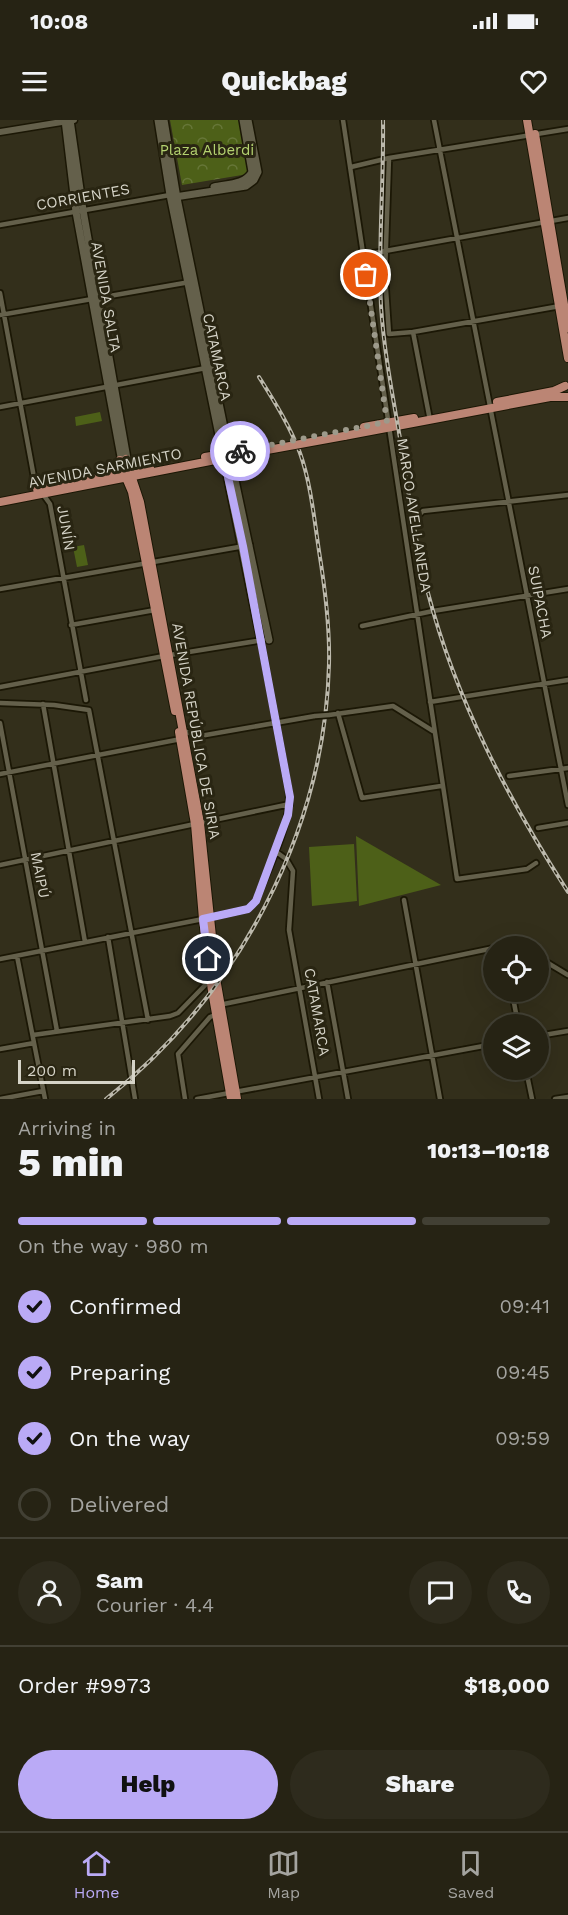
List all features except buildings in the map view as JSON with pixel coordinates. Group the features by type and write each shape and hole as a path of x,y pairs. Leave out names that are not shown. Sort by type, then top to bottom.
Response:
{"main road":[{"name":"AVENIDA SALTA","path":"69,120 80,211 123,459 128,475"},
{"name":"CATAMARCA","path":"158,120 227,456 236,514 247,545"},
{"name":"CATAMARCA","path":"164,120 174,195"},
{"path":"243,120 252,178"},
{"path":"248,120 258,172 252,178"},
{"path":"527,120 532,135 568,328"},
{"path":"532,135 533,120"},
{"name":"CORRIENTES","path":"174,195 243,182 252,178"},
{"path":"564,307 568,358"},
{"name":"CATAMARCA","path":"209,368 227,442 227,456 233,469 265,640"},
{"path":"567,382 568,397"},
{"name":"AVENIDA SARMIENTO","path":"0,497 115,478 490,406 554,391 567,382"},
{"name":"AVENIDA SARMIENTO","path":"387,425 429,415 550,397 568,397"},
{"path":"227,442 231,449 243,453"},
{"path":"233,469 236,459 243,453"},
{"path":"123,459 132,467 145,472 135,493 125,483 115,478 123,459"},
{"name":"AVENIDA REPÚBLICA DE SIRIA","path":"128,475 135,493 149,562 198,823 216,1008 233,1096"},
{"name":"AVENIDA SARMIENTO","path":"0,502 41,491"},
{"name":"AVENIDA REPÚBLICA DE SIRIA","path":"149,562 155,610 167,656"}],"street":[{"path":"0,132 69,120"},
{"name":"MARCO AVELLANEDA","path":"343,120 441,786 457,879 527,869 536,863"},
{"name":"SUIPACHA","path":"434,120 568,805"},
{"path":"351,166 439,149 568,129"},
{"path":"389,158 385,251 389,334 564,307"},
{"name":"CORRIENTES","path":"0,225 174,195"},
{"path":"363,255 568,218"},
{"path":"2,314 191,282"},
{"name":"JUNÍN","path":"0,293 2,314 35,483 50,504 86,700"},
{"path":"413,332 429,415"},
{"path":"0,407 209,368"},
{"path":"420,514 423,511 568,495"},
{"path":"0,589 247,545"},
{"path":"362,626 417,614 568,589"},
{"path":"71,625 155,610"},
{"path":"0,687 265,640"},
{"name":"CATAMARCA","path":"206,918 248,909 256,901 288,815 290,804 265,640"},
{"path":"430,702 568,680"},
{"path":"0,703 43,704 89,710 148,1020"},
{"path":"43,704 85,942"},
{"path":"0,774 98,756 182,735 200,736 315,716 393,706 433,731"},
{"path":"338,713 362,798 441,786"},
{"name":"MAIPÚ","path":"0,723 57,1031"},
{"path":"509,776 568,768"},
{"path":"0,865 290,804"},
{"path":"538,828 568,823"},
{"name":"CATAMARCA","path":"275,851 286,859 293,871 290,930 319,1099"},
{"path":"404,900 440,1099"},
{"path":"0,959 206,918"},
{"path":"108,937 135,1099"},
{"path":"185,1099 178,1057 179,1050 216,1008 299,987 483,950"},
{"path":"17,956 45,1099"},
{"path":"549,964 568,975"},
{"path":"33,1035 170,1016 178,1013 213,977"},
{"path":"327,982 348,1099"},
{"path":"549,1034 568,1031"},
{"path":"0,1049 34,1043"},
{"path":"197,1099 233,1096 315,1077 483,1046"},
{"path":"528,1080 532,1099"},
{"path":"0,1099 43,1091"},
{"path":"555,1099 568,1097"}],"green space":[{"name":"Plaza Alberdi","path":"170,120 239,120 248,174 182,185"},
{"path":"100,412 102,421 76,426 75,417"},
{"path":"84,545 88,565 77,567 73,547"},
{"path":"356,836 441,885 359,906"},
{"path":"354,844 357,901 312,906 309,847"}],"railway":[{"path":"383,120 380,260 382,324 416,540 428,593 453,672 486,748 525,821 568,892"},
{"path":"106,1099 153,1058 196,1011 233,960 265,906 291,848 311,788 324,727 329,635 312,501 304,465 296,443 287,423 259,377"}],"way so far":[{"path":"240,451 387,422 366,275"}],"route":[{"path":"208,959 203,919 248,909 256,901 282,834 290,804 258,622 223,454 240,451"}]}
